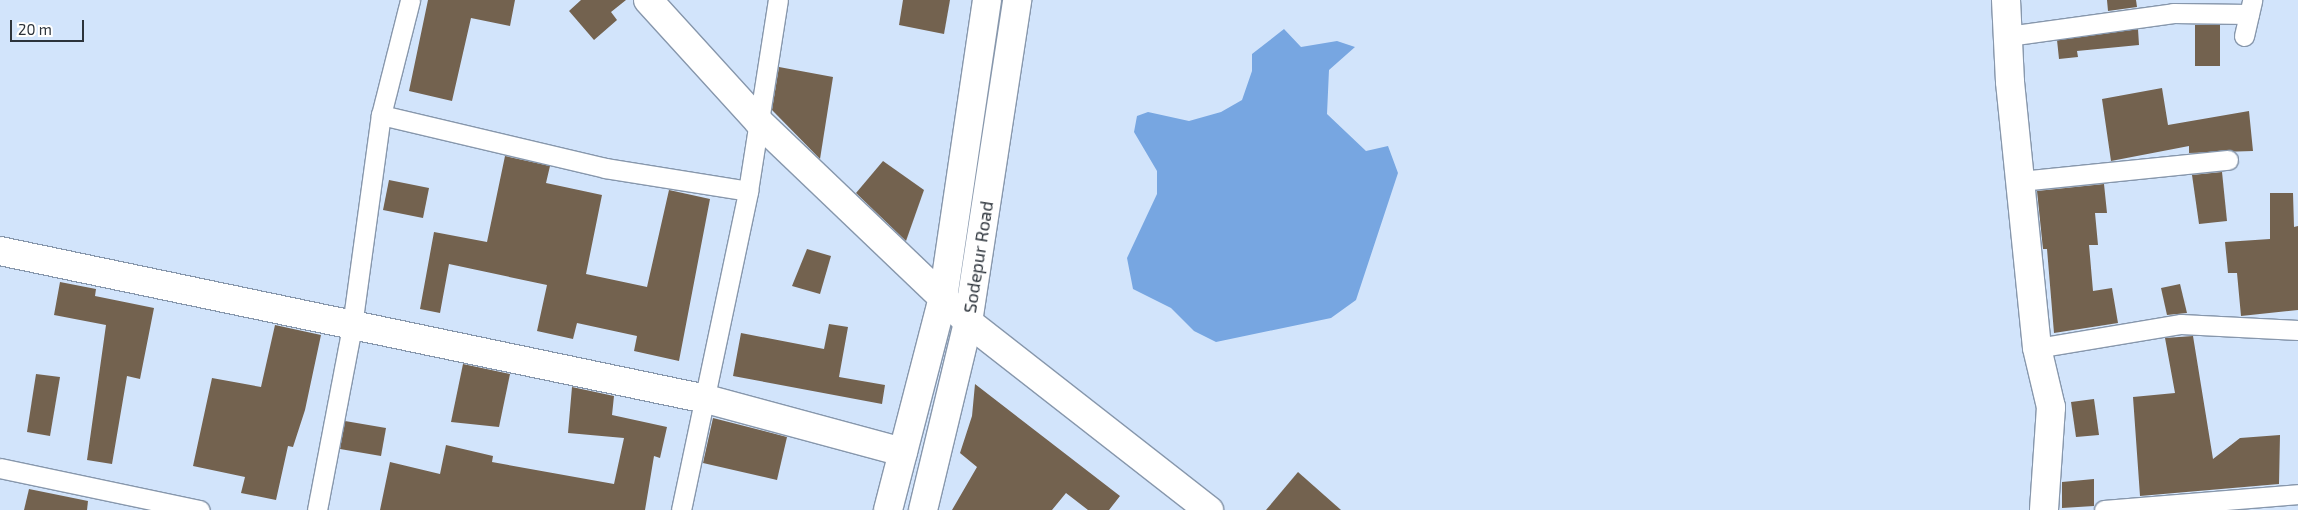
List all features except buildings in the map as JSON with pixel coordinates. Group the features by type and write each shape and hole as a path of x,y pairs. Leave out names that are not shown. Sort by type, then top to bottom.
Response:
{"street":[{"path":"317,510 352,326 382,115 410,0"},
{"path":"648,0 759,122 968,322 1210,510"},
{"path":"681,510 706,399 748,192 778,0"},
{"path":"888,510 943,298 988,0"},
{"name":"Sodepur Road","path":"923,510 968,322 1017,0"},
{"path":"2006,0 2020,181 2037,348 2051,407 2044,510"},
{"path":"2008,36 2173,13 2251,7 2244,36"},
{"path":"382,115 605,168 748,192"},
{"path":"2020,181 2228,160"},
{"path":"0,251 706,399 903,452"},
{"path":"2037,348 2181,324 2298,330"},
{"path":"0,468 200,510"},
{"path":"2104,510 2298,494"}],"water":[{"path":"1284,29 1301,47 1337,41 1355,47 1329,70 1327,114 1366,151 1388,146 1398,173 1356,300 1331,318 1216,342 1194,331 1171,308 1133,289 1127,258 1157,194 1157,171 1134,132 1137,116 1148,112 1189,121 1221,112 1242,100 1252,71 1252,54"}]}
